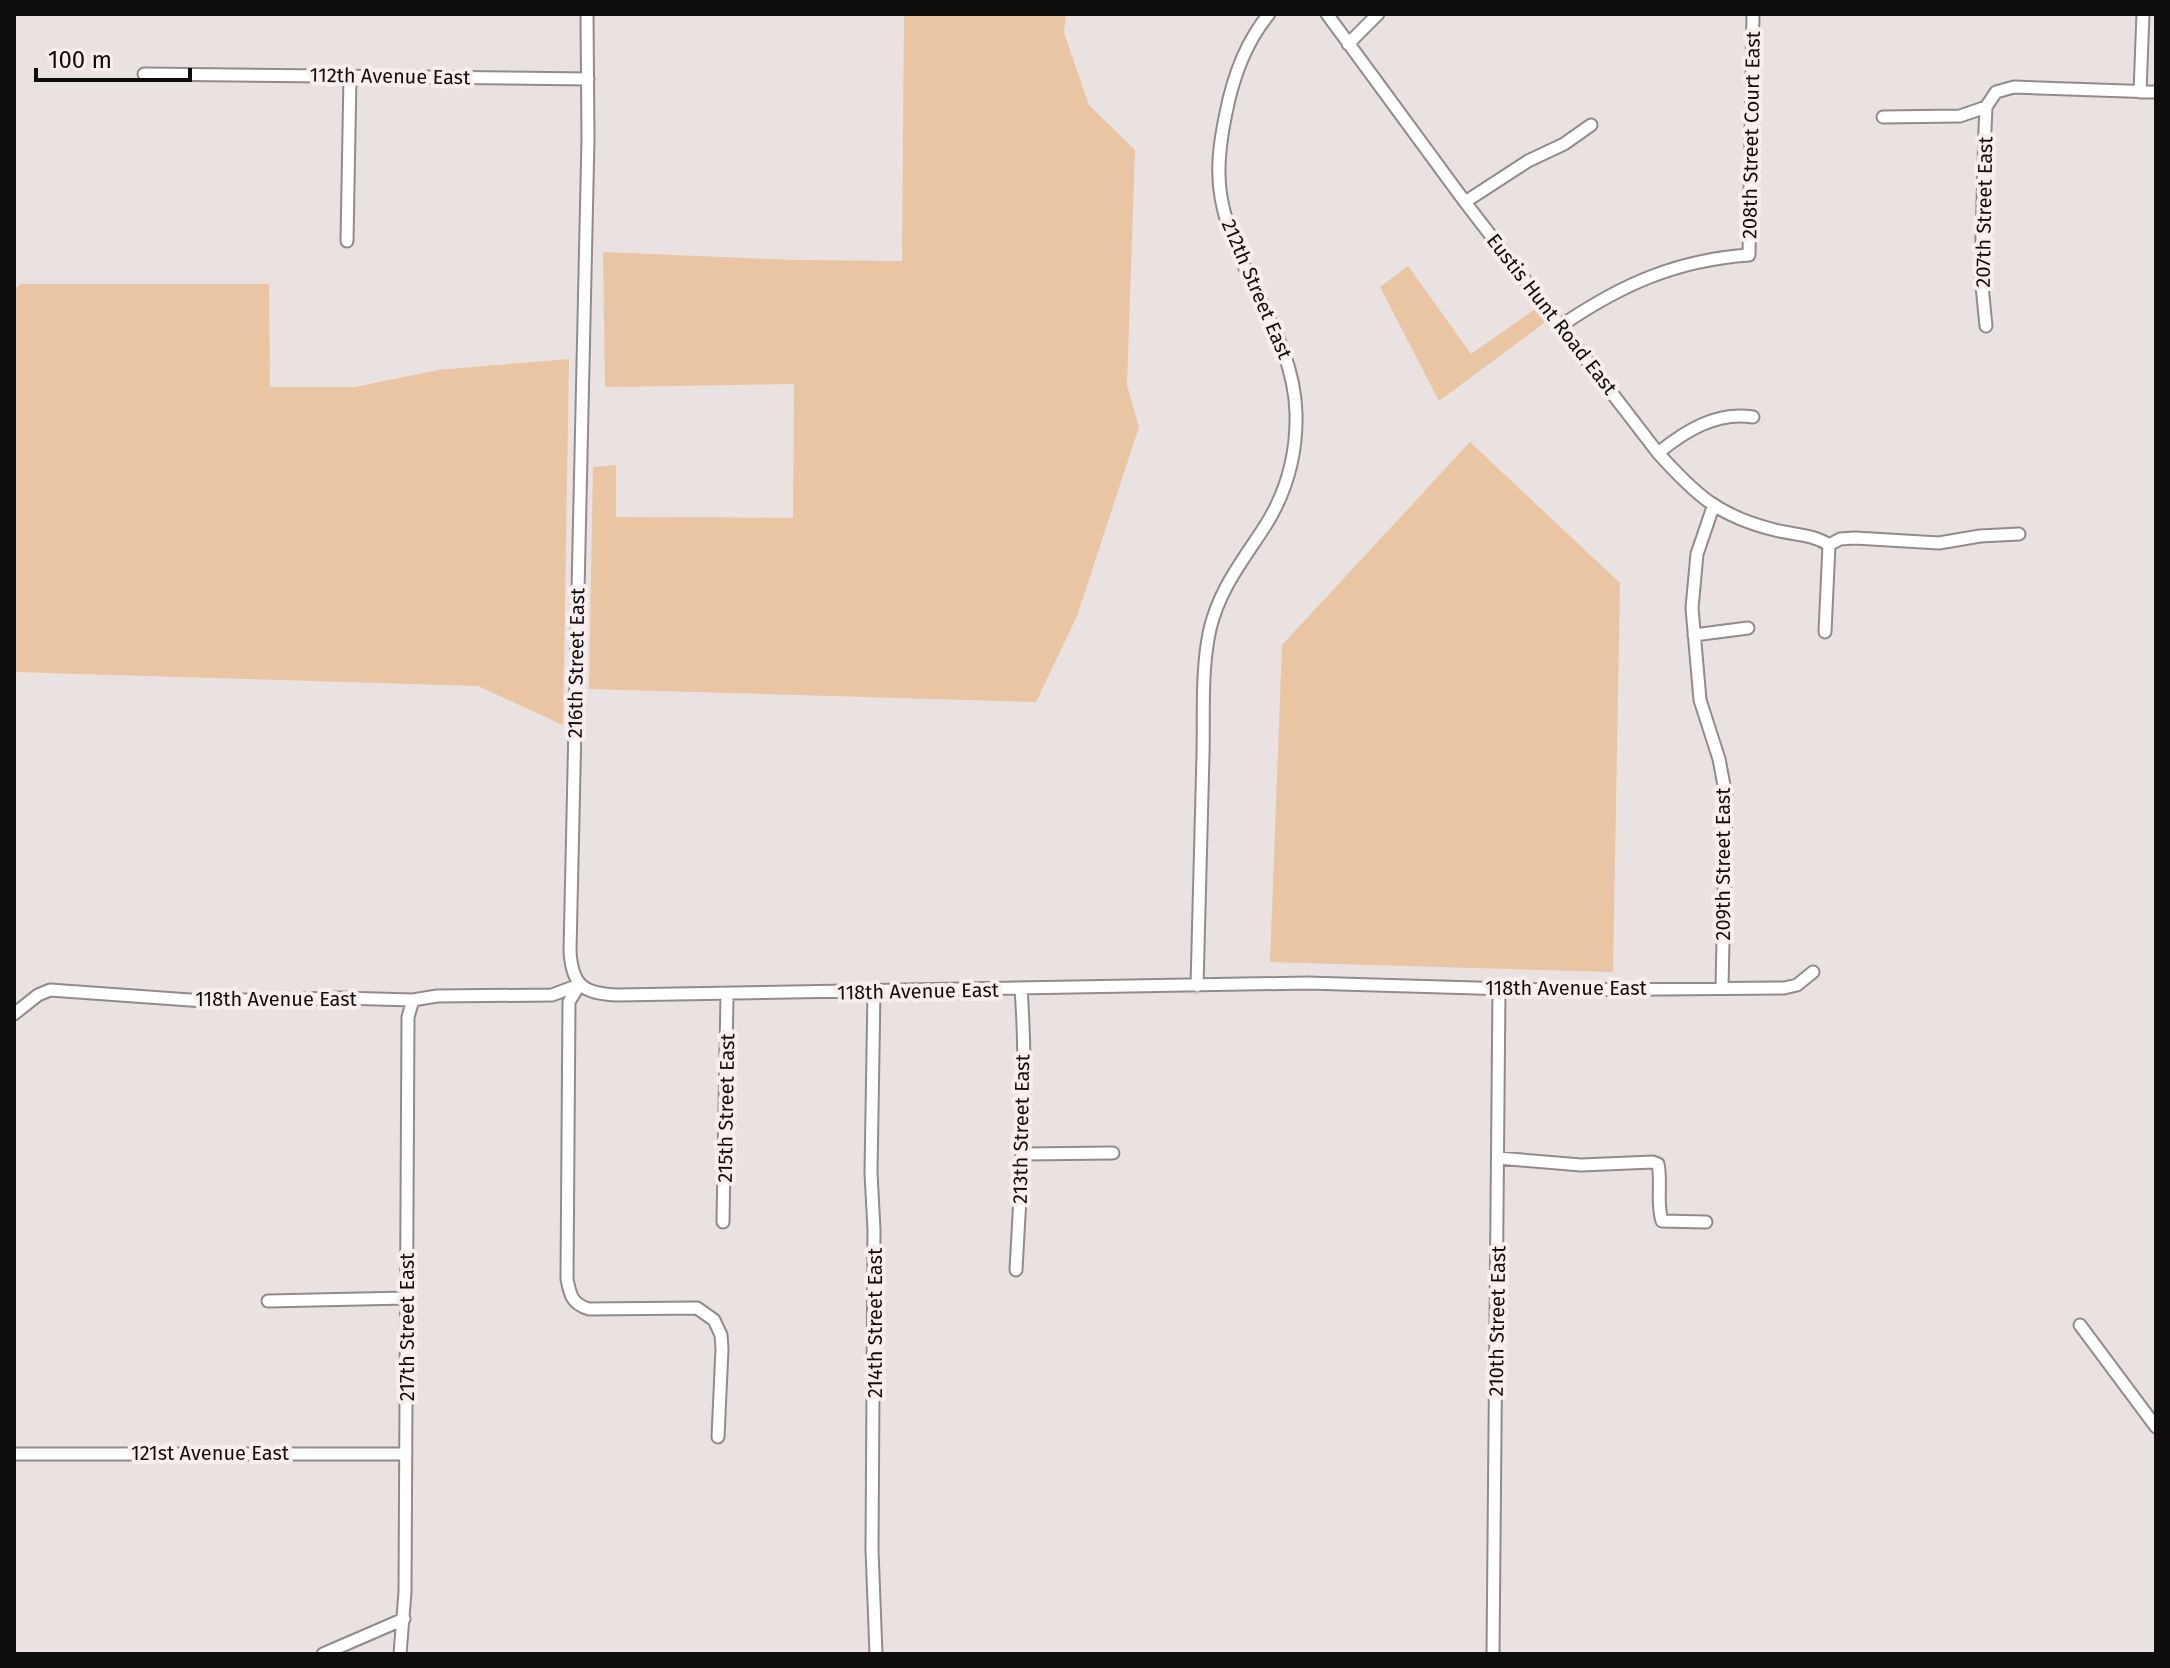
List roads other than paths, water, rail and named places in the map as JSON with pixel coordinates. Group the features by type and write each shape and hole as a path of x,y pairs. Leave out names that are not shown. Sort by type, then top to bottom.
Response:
{"street":[{"name":"216th Street East","path":"580,984 573,973 570,951 587,14"},
{"name":"212th Street East","path":"1197,986 1207,646 1223,590 1278,501 1288,476 1296,436 1294,391 1284,348 1231,234 1220,194 1222,131 1230,94 1248,44 1269,14"},
{"name":"Eustis Hunt Road East","path":"1327,14 1465,202 1658,453 1689,487 1713,507 1750,522 1813,536 1829,545"},
{"path":"1348,44 1378,14"},
{"name":"208th Street Court East","path":"1562,325 1597,301 1649,275 1698,262 1749,255 1753,14"},
{"path":"2140,92 2143,14"},
{"name":"112th Avenue East","path":"144,74 588,79"},
{"path":"347,241 350,76"},
{"path":"1883,117 1960,116 1989,103 1996,92 2006,87 2156,92"},
{"name":"207th Street East","path":"1986,326 1981,276 1989,103"},
{"path":"1465,202 1591,125"},
{"path":"1658,453 1702,424 1730,416 1753,417"},
{"name":"209th Street East","path":"1713,507 1701,538 1692,589 1700,700 1719,759 1726,796 1722,988"},
{"path":"1825,632 1829,545 1840,539 1939,543 2019,534"},
{"path":"1694,635 1748,628"},
{"name":"118th Avenue East","path":"14,1014 45,990 204,1001 413,1000 437,996 552,995 580,984 598,995 1307,983 1499,988 1784,988 1797,985 1813,972"},
{"path":"580,984 569,1002 567,1279 571,1299 589,1309 697,1308 714,1320 721,1335 722,1349 718,1437"},
{"name":"210th Street East","path":"1493,1654 1499,988"},
{"name":"213th Street East","path":"1016,1270 1022,1154 1021,989"},
{"name":"214th Street East","path":"874,991 871,1173 875,1394 872,1550 876,1654"},
{"name":"215th Street East","path":"723,1222 727,995"},
{"path":"14,1000 28,1003"},
{"name":"217th Street East","path":"400,1654 404,1619 408,1017 413,1000"},
{"path":"1022,1154 1113,1153"},
{"path":"1498,1158 1581,1165 1653,1162 1658,1164 1662,1221 1706,1222"},
{"path":"268,1301 406,1298"},
{"path":"2080,1325 2156,1427"},
{"name":"121st Avenue East","path":"14,1454 406,1454"},
{"path":"323,1654 404,1619"}]}
